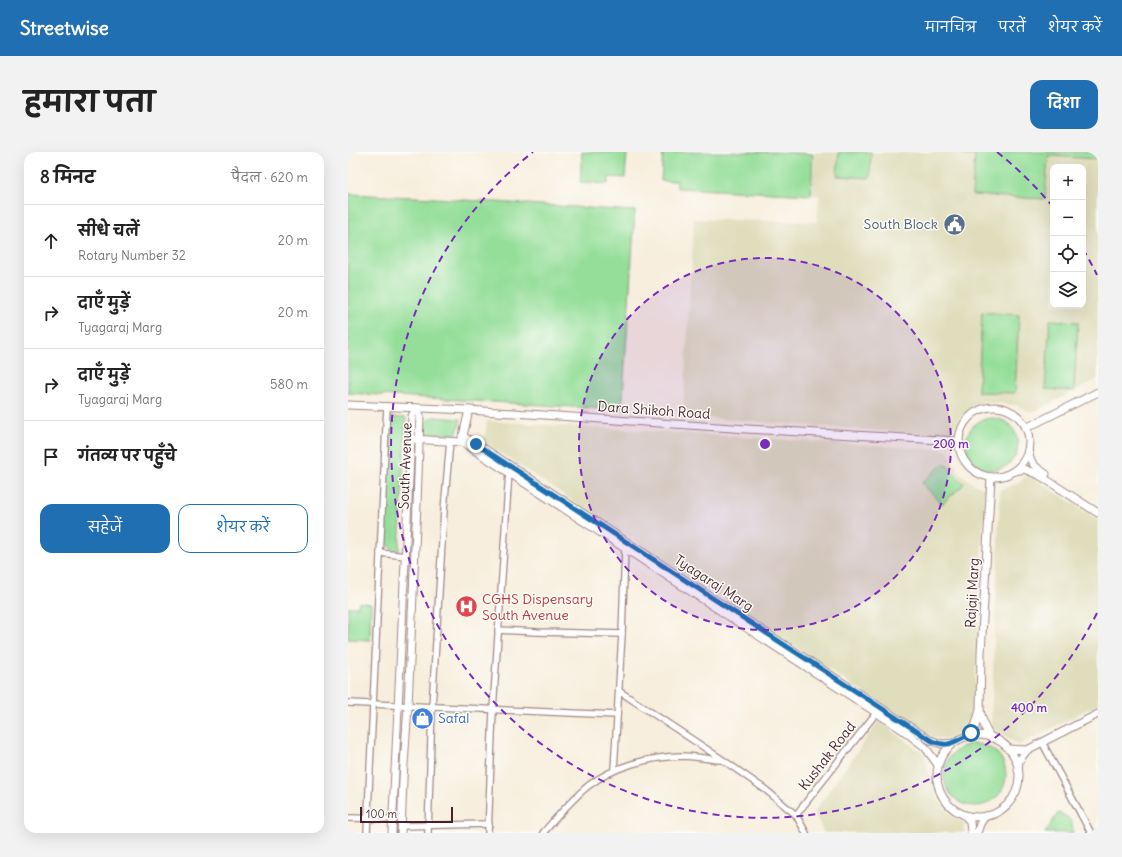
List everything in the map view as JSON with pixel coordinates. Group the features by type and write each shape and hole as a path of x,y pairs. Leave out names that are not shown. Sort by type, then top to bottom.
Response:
{"main road":[{"path":"1026,428 1098,392"},
{"name":"Dara Shikoh Road","path":"348,405 469,410 708,427 958,441"},
{"path":"1098,509 1034,466 1030,459 1028,450 1028,435 1026,428 1016,414 1006,409 996,407 987,408 970,416 964,424 958,441 959,449 961,456 970,469 992,478 1004,476 1014,471 1024,469 1039,475 1098,513"},
{"name":"South Avenue","path":"392,833 412,416 416,408"},
{"name":"South Avenue","path":"401,830 420,439 420,416 416,408"},
{"path":"462,439 469,410"},
{"name":"Tyagaraj Marg","path":"411,439 450,441 462,439 494,455 930,740 942,744 953,743"},
{"name":"Tyagaraj Marg","path":"462,439 509,472 877,712 925,747 938,765"},
{"path":"1014,471 1025,458 1028,450"},
{"name":"Rajaji Marg","path":"991,738 985,728 980,710 981,653 992,478"},
{"name":"Rajaji Marg","path":"966,737 971,733 980,710"},
{"path":"965,816 986,816 1002,810 1012,799 1018,785 1019,761 1027,750 1098,714"},
{"path":"971,833 970,821 951,807 940,794 936,778 938,765 943,754 953,743 966,737 980,736 991,738 1000,742 1008,749 1013,756 1018,770"},
{"path":"1008,749 1027,750"},
{"path":"977,833 980,824 986,816"}],"street":[{"path":"367,833 387,406"},
{"path":"428,833 432,707 444,510 450,441"},
{"path":"488,833 493,710 509,472"},
{"path":"614,770 622,634 625,548"},
{"path":"380,553 406,556"},
{"path":"498,630 622,634"},
{"path":"619,691 766,790 796,815 806,833"},
{"path":"348,703 617,715"},
{"name":"Kushak Road","path":"796,815 877,712"},
{"path":"1042,742 1090,833"},
{"path":"543,833 563,810 589,786 614,770 650,760 682,756 723,760"},
{"path":"348,818 392,819"},
{"path":"401,830 429,826 489,824"}],"shaded area":[{"path":"815,152 1098,152 1098,379 1032,413 1016,405 982,402 962,416 948,436 683,416 694,219 817,222 819,196 812,194"},
{"path":"487,421 948,450 953,463 962,475 973,484 985,489 973,723 953,738 933,738 484,442"},
{"path":"1028,474 1098,520 1098,704 1019,745 991,726 1000,490 1018,483"},
{"path":"879,721 924,754 930,779 938,800 954,818 965,823 964,833 824,833 814,812"}],"green space":[{"path":"582,152 627,152 625,178 609,177 608,184 580,182"},
{"path":"663,152 776,152 813,154 811,195 677,188 677,181 661,181"},
{"path":"839,152 871,152 870,178 837,176"},
{"path":"964,152 1098,152 1098,159 1048,156 1045,199 972,195 975,155 964,155"},
{"path":"348,194 635,211 622,410 348,393"},
{"path":"982,312 1019,315 1015,393 978,392"},
{"path":"1050,320 1078,322 1074,391 1045,389"},
{"path":"390,417 406,418 399,552 390,548 385,542 384,538"},
{"path":"433,417 461,419 457,433 426,433 424,428 425,424"},
{"path":"987,418 997,418 1006,422 1014,430 1018,439 1018,449 1014,458 1006,466 997,470 987,470 978,466 970,458 966,449 966,439 970,430 978,422"},
{"path":"944,463 964,484 942,504 922,483"},
{"path":"359,602 371,604 370,640 348,639 348,607 358,607"},
{"path":"975,744 987,747 997,753 1003,763 1006,775 1003,787 997,797 987,803 975,806 963,803 953,797 947,787 944,775 947,763 953,753 963,747"},
{"path":"1058,813 1068,817 1072,825 1073,833 1045,833"}],"place":[{"name":"South Block","path":"954,224"},
{"name":"CGHS Dispensary South Avenue","path":"467,607"},
{"name":"Safal","path":"422,718"}],"route":[{"path":"476,444 932,741 939,744 953,743 971,733"}]}
